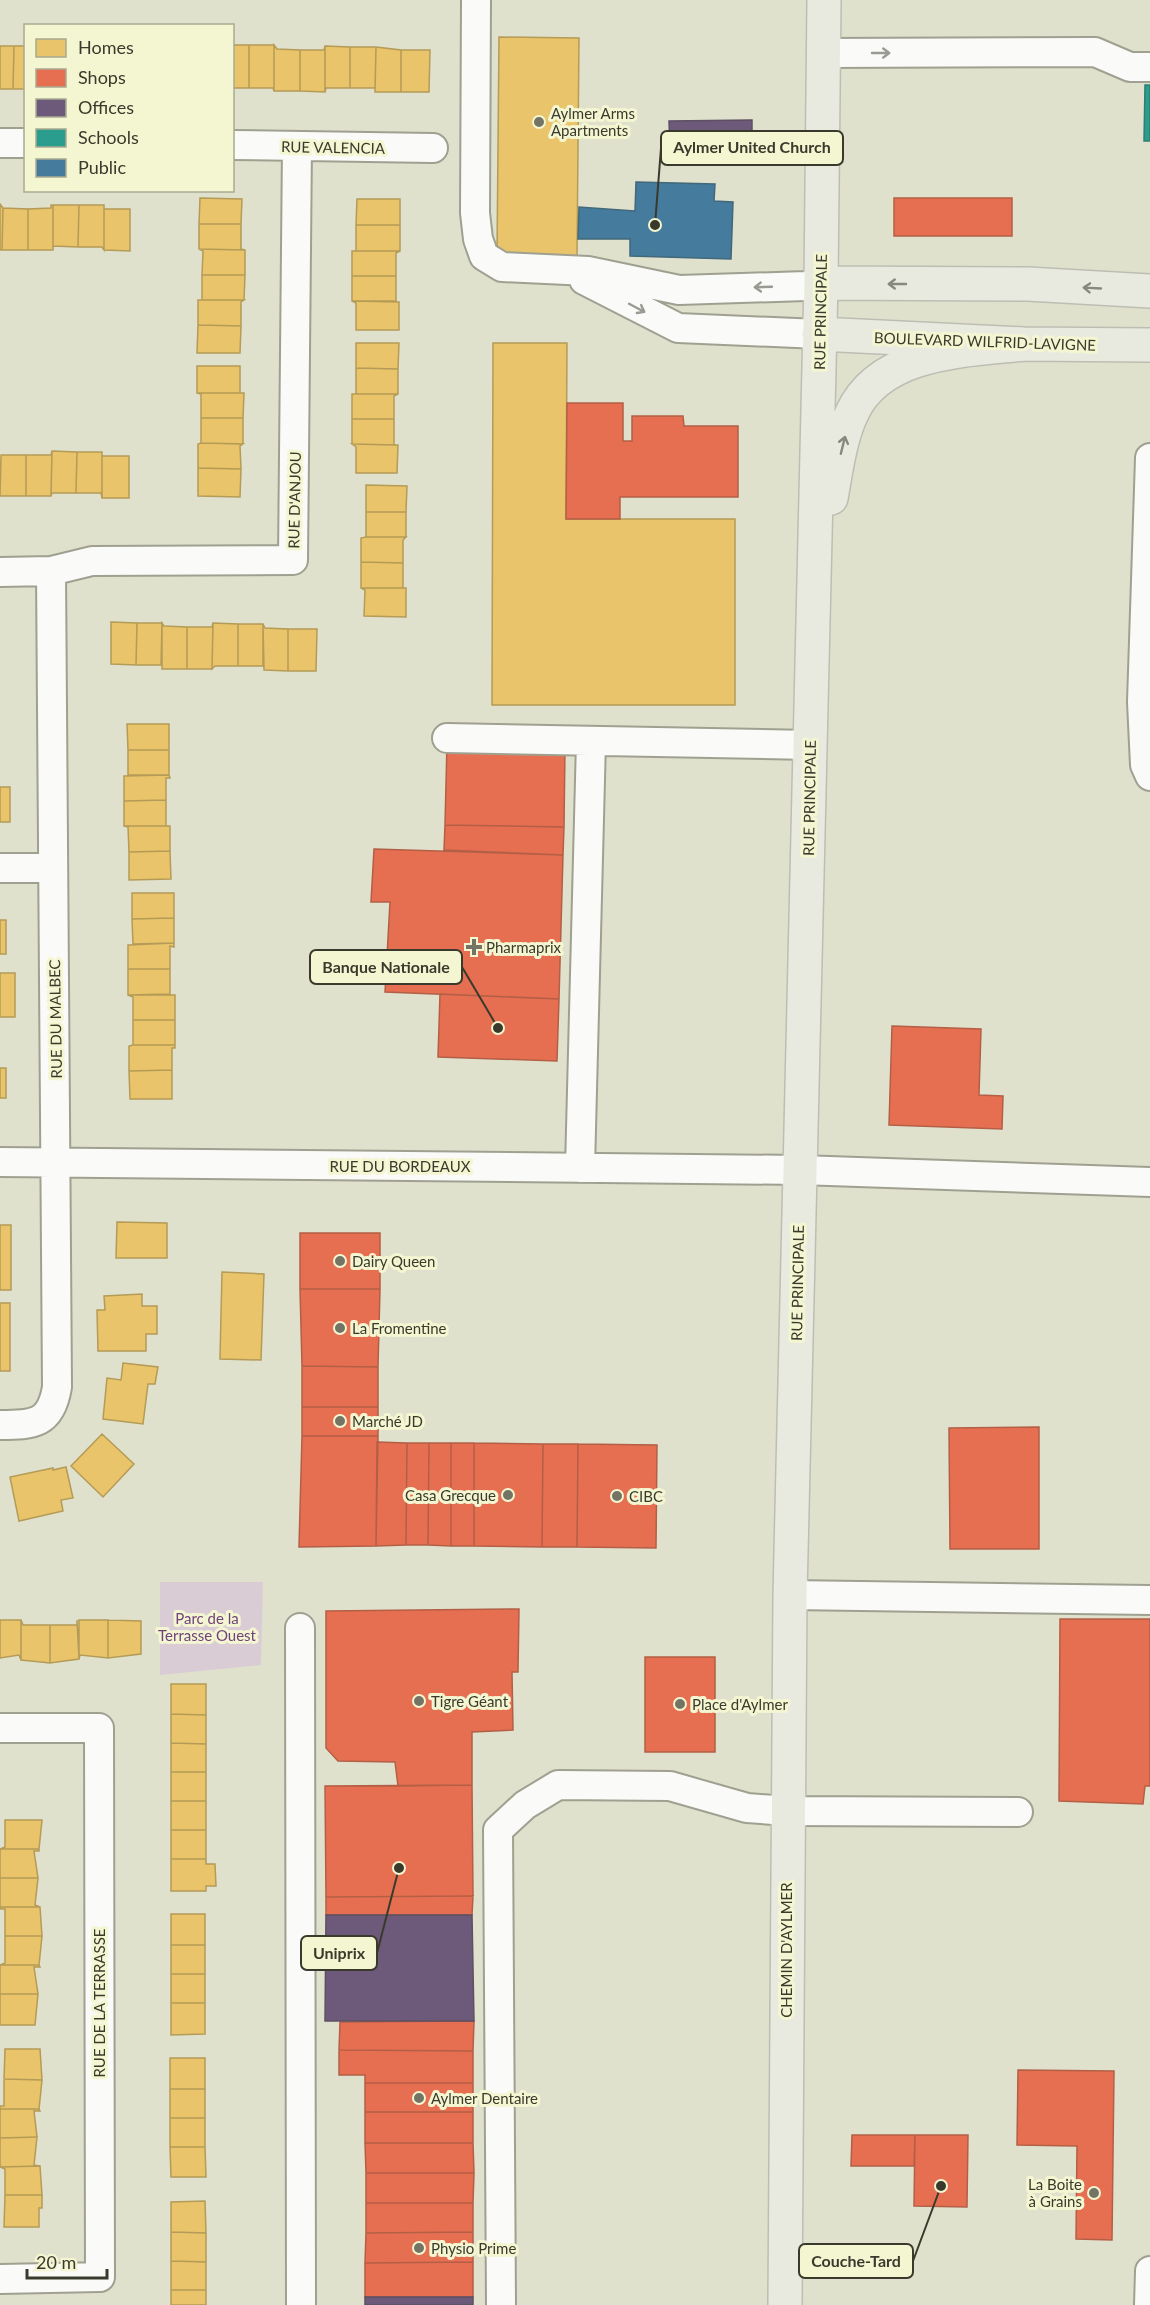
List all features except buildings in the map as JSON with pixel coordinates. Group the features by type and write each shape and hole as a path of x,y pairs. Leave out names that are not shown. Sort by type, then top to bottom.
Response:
{"main road":[{"name":"RUE PRINCIPALE","path":"790,1595 821,283 824,0"},
{"path":"821,283 1028,284 1150,291"},
{"name":"BOULEVARD WILFRID-LAVIGNE","path":"819,334 1024,344 1150,345"},
{"path":"814,585 845,433 852,412 873,384 886,373 924,360 965,350 1024,344"},
{"name":"CHEMIN D'AYLMER","path":"784,2305 790,1595"}],"street":[{"path":"476,0 474,148 478,239 484,256 502,267 588,271 679,290 806,286 821,283"},
{"path":"823,54 1095,52 1130,67 1150,68"},
{"path":"0,142 24,143"},
{"name":"RUE VALENCIA","path":"234,145 433,148"},
{"name":"RUE D'ANJOU","path":"0,572 51,571 92,561 293,560 297,146"},
{"path":"567,270 678,328 819,334"},
{"path":"1150,458 1142,702 1145,765 1150,776"},
{"name":"RUE DU MALBEC","path":"0,1425 34,1423 46,1416 54,1404 57,1387 51,571"},
{"path":"447,738 810,745"},
{"path":"580,1168 591,741"},
{"path":"0,868 53,868"},
{"name":"RUE DU BORDEAUX","path":"0,1162 800,1170 1150,1182"},
{"path":"790,1595 1150,1600"},
{"path":"300,1628 301,2305"},
{"name":"RUE DE LA TERRASSE","path":"0,1728 99,1728 100,2098 100,2277 0,2278"},
{"path":"501,2305 498,1830 525,1805 558,1785 670,1786 747,1808 787,1811 1018,1812"},
{"path":"1149,2305 1150,2271"}],"green space":[{"name":"Parc de la Terrasse Ouest","path":"160,1582 263,1582 261,1665 160,1675"}],"place":[{"name":"Aylmer Arms Apartments","path":"539,122"},
{"name":"Aylmer United Church","path":"655,225"},
{"name":"Pharmaprix","path":"474,947"},
{"name":"Banque Nationale","path":"498,1028"},
{"name":"Dairy Queen","path":"340,1261"},
{"name":"La Fromentine","path":"340,1328"},
{"name":"Marché JD","path":"340,1421"},
{"name":"Casa Grecque","path":"508,1495"},
{"name":"CIBC","path":"617,1496"},
{"name":"Tigre Géant","path":"419,1701"},
{"name":"Place d'Aylmer","path":"680,1704"},
{"name":"Uniprix","path":"399,1868"},
{"name":"Aylmer Dentaire","path":"419,2098"},
{"name":"Couche-Tard","path":"941,2186"},
{"name":"La Boite à Grains","path":"1094,2193"},
{"name":"Physio Prime","path":"419,2248"}]}
